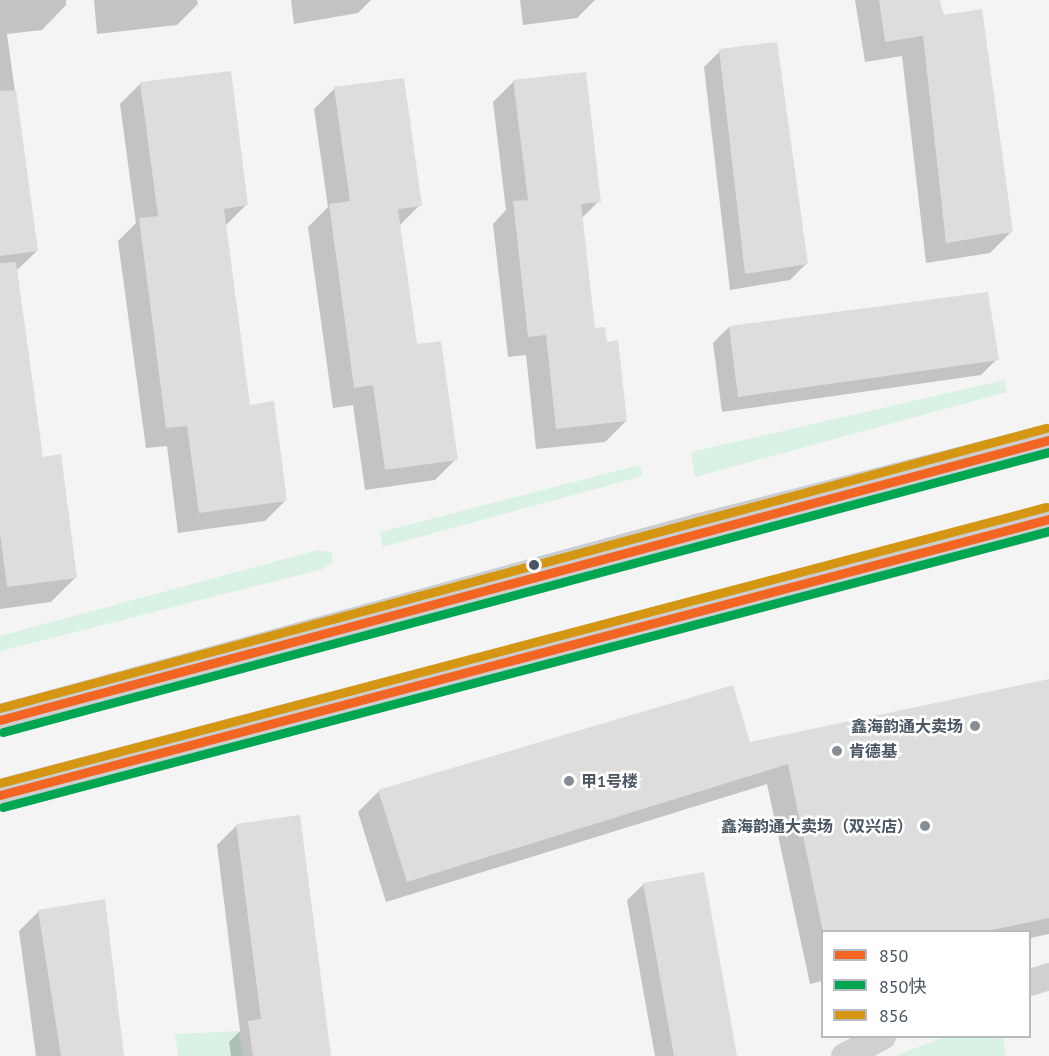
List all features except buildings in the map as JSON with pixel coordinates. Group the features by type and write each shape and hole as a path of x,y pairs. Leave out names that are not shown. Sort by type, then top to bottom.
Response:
{"main road":[{"path":"0,720 696,530 1049,440"},
{"path":"0,795 1049,519"}],"street":[{"path":"1031,981 1049,976"},
{"path":"844,1056 878,1038"}],"green space":[{"path":"1004,380 1007,392 695,477 691,452"},
{"path":"640,465 643,476 383,547 380,532"},
{"path":"318,550 332,552 333,561 323,569 0,651 0,636"},
{"path":"239,1031 243,1056 178,1056 175,1034"},
{"path":"941,1038 1003,1038 1006,1056 895,1056"}],"transit line":[{"name":"856","path":"0,708 1046,428"},
{"name":"850","path":"0,720 1049,440"},
{"name":"850快","path":"3,732 1049,452"},
{"name":"856","path":"0,783 1046,507"},
{"name":"850","path":"0,795 1049,519"},
{"name":"850快","path":"3,807 1049,531"}],"place":[{"name":"鑫海韵通大卖场","path":"975,726"},
{"name":"肯德基","path":"837,751"},
{"name":"甲1号楼","path":"569,781"},
{"name":"鑫海韵通大卖场（双兴店）","path":"925,826"}]}
